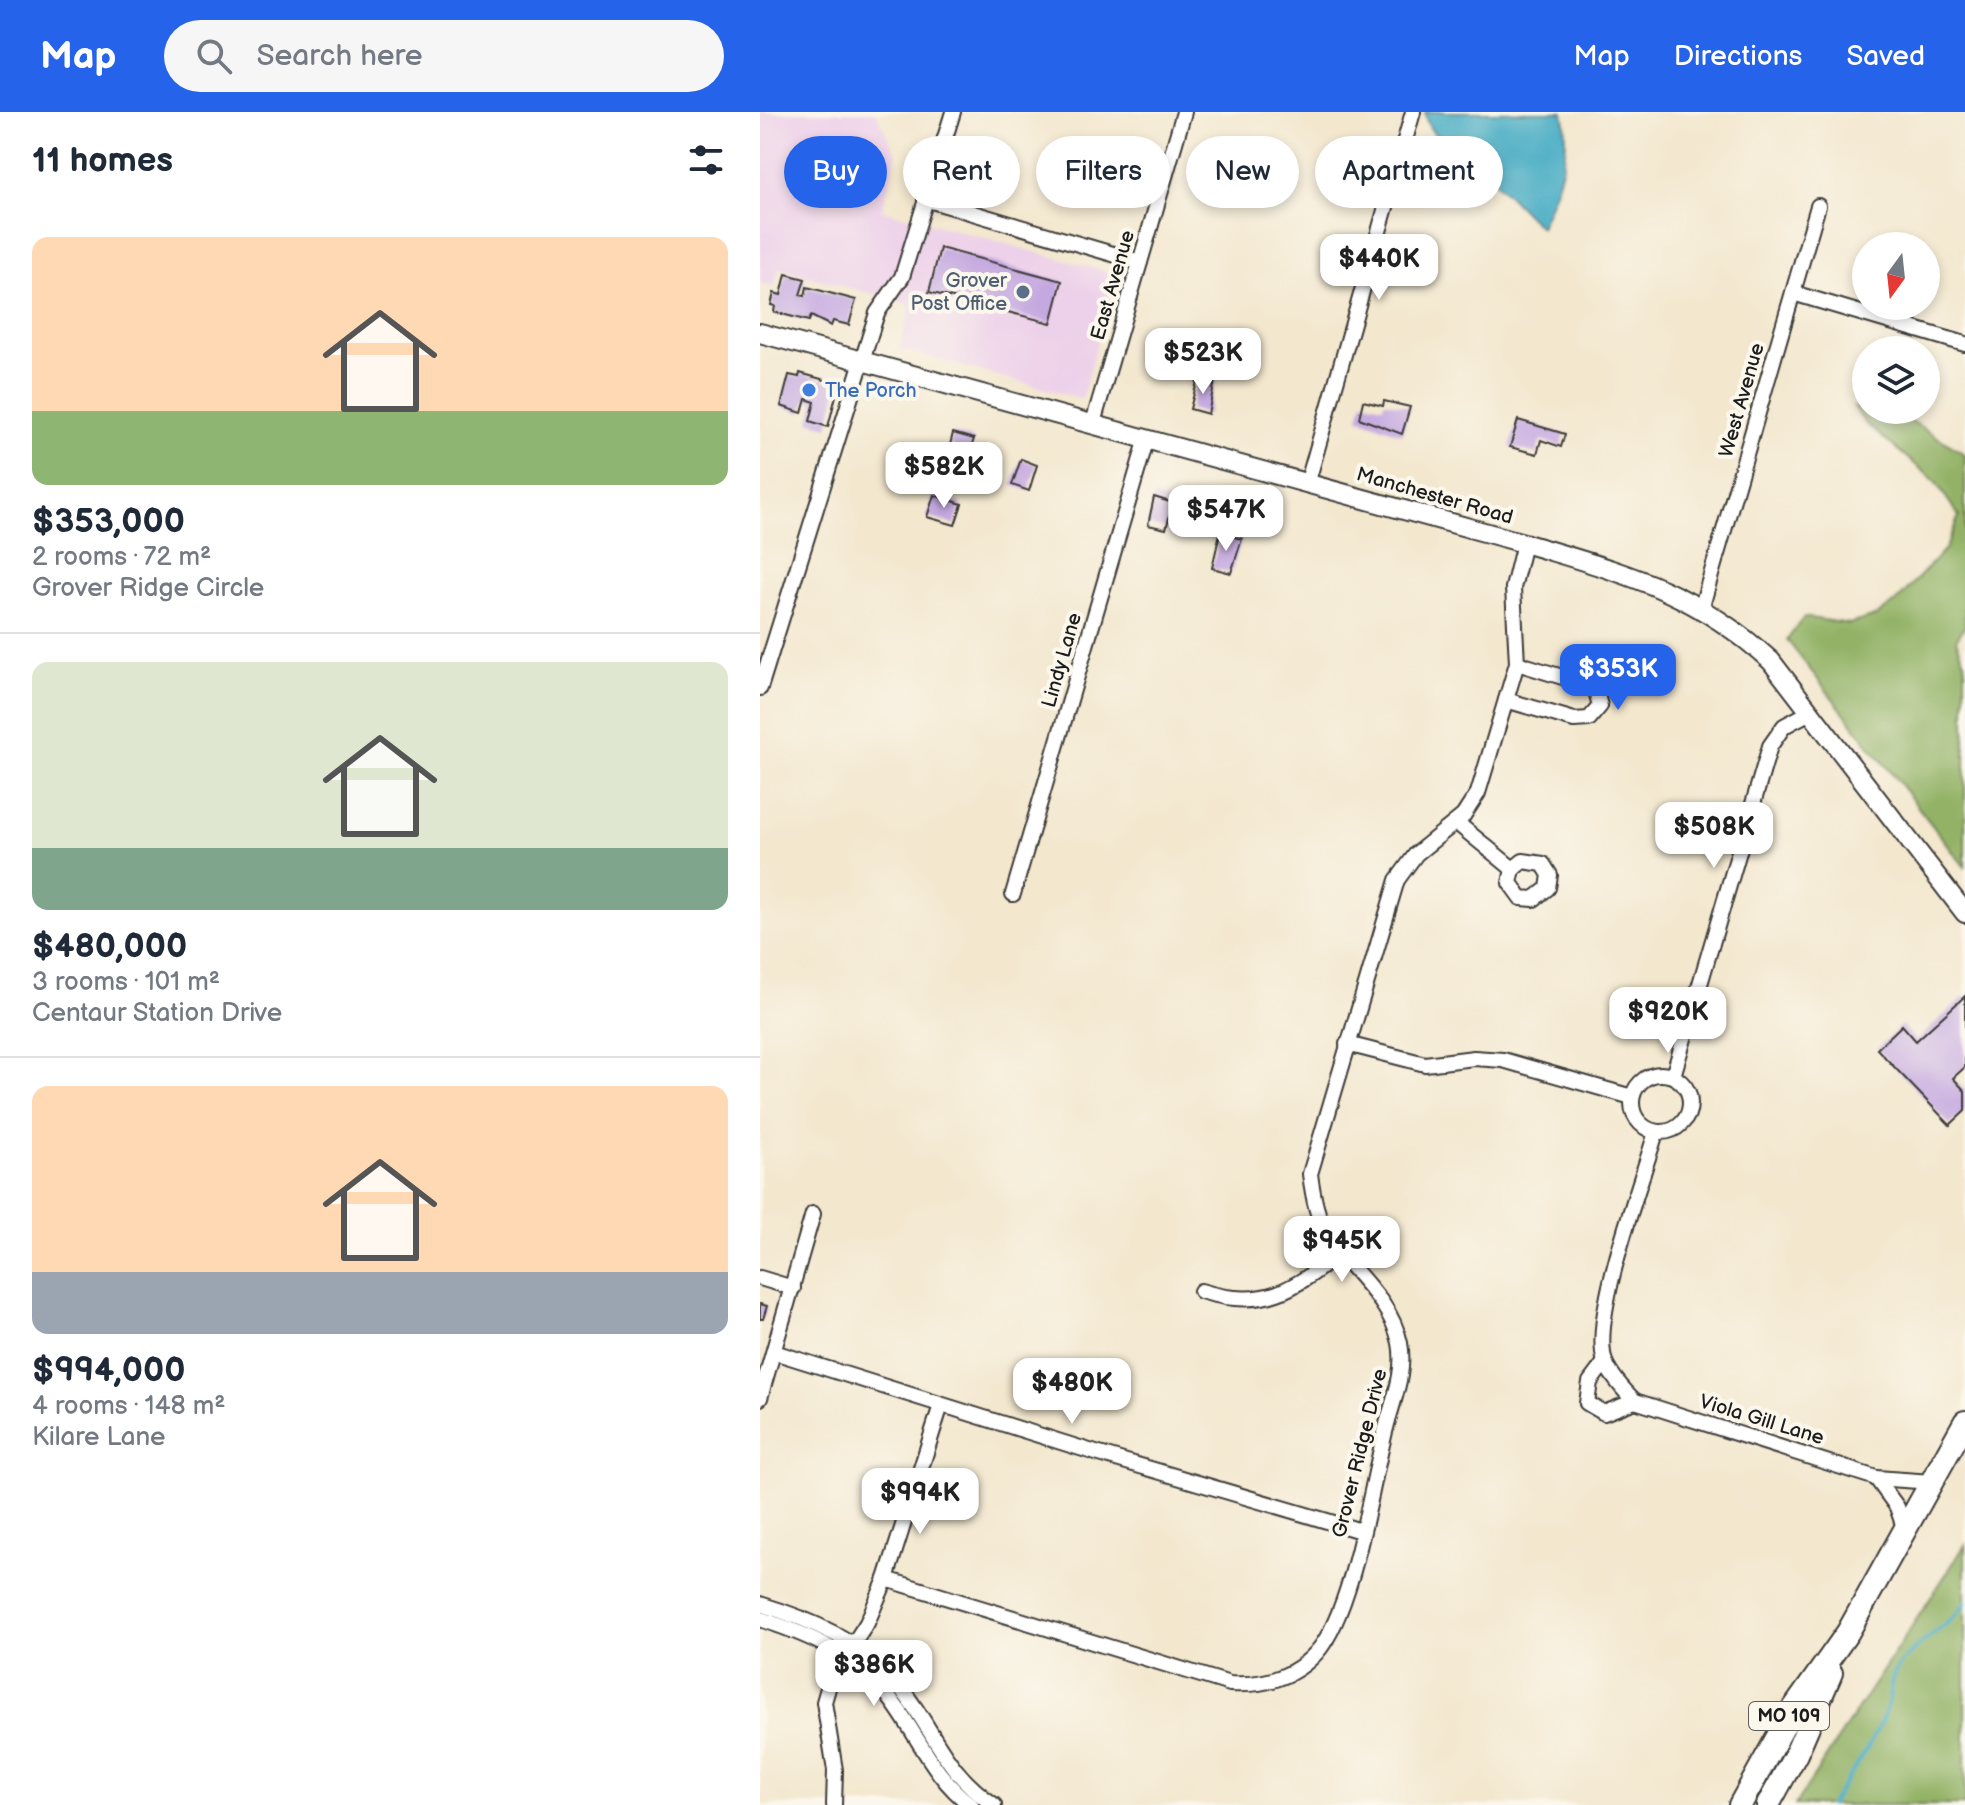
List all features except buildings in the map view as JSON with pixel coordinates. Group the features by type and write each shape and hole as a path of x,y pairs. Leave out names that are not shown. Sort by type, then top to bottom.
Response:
{"main road":[{"name":"MO 109","path":"1768,1805 1796,1754 1848,1632 1965,1422"},
{"name":"MO 109","path":"1740,1805 1792,1711 1848,1632"}],"street":[{"path":"947,136 953,112"},
{"name":"East Avenue","path":"1093,423 1184,112"},
{"path":"1308,481 1413,112"},
{"name":"West Avenue","path":"1702,606 1818,206"},
{"path":"760,688 877,313 902,277 922,208"},
{"path":"956,208 1140,262"},
{"path":"1793,293 1965,344"},
{"name":"Manchester Road","path":"760,333 1308,481 1524,543 1637,578 1702,606 1740,633 1771,661 1965,913"},
{"name":"Lindy Lane","path":"1013,894 1147,438"},
{"name":"Grover Ridge Drive","path":"886,1579 1216,1681 1257,1684 1283,1677 1319,1650 1338,1613 1400,1382 1402,1359 1395,1325 1385,1308 1322,1225 1310,1174 1397,880 1416,854 1457,823 1478,793 1517,663 1513,588 1524,543"},
{"path":"1506,700 1574,720 1589,719 1600,706 1595,687 1517,663"},
{"path":"1673,1076 1770,746 1784,726 1812,711"},
{"path":"1457,823 1513,869"},
{"path":"1347,1044 1425,1064 1474,1058 1503,1060 1632,1097"},
{"path":"1673,1076 1686,1089 1690,1107 1687,1116 1674,1129 1656,1132 1639,1123 1634,1115 1632,1097 1648,1077 1673,1076"},
{"path":"1605,1362 1590,1382 1587,1403 1604,1413 1635,1401 1605,1362 1602,1327 1656,1132"},
{"path":"760,1398 813,1214"},
{"path":"1201,1291 1237,1299 1275,1295 1290,1290 1341,1252"},
{"path":"760,1278 793,1288"},
{"path":"774,1352 1361,1531"},
{"name":"Viola Gill Lane","path":"1635,1401 1876,1478 1932,1482"},
{"path":"834,1805 835,1770 824,1702 831,1678 849,1652 886,1579 941,1405"},
{"path":"1876,1478 1897,1507 1905,1530"},
{"path":"760,1604 822,1625 890,1698 943,1781 971,1805"},
{"path":"760,1619 849,1652 895,1680 957,1774 994,1805"}],"shaded area":[{"path":"760,112 875,112 897,154 887,191 887,136 784,136 784,208 883,208 1116,274 1082,399 900,349 911,305 779,268 774,287 760,283"}],"green space":[{"path":"1866,424 1916,424 1965,454 1965,626 1956,640 1965,662 1965,867 1787,640 1804,617 1849,624 1876,616 1896,602 1946,548 1959,516 1934,480"},
{"path":"1965,1545 1965,1805 1795,1805"}],"water":[{"path":"1425,112 1563,112 1566,127 1564,157 1557,186 1540,227 1503,191 1503,136 1437,136"}],"waterway":[{"path":"1830,1805 1881,1721 1895,1672 1965,1603"}],"place":[{"name":"Grover Post Office","path":"1023,292"},
{"name":"The Porch","path":"809,390"}]}
